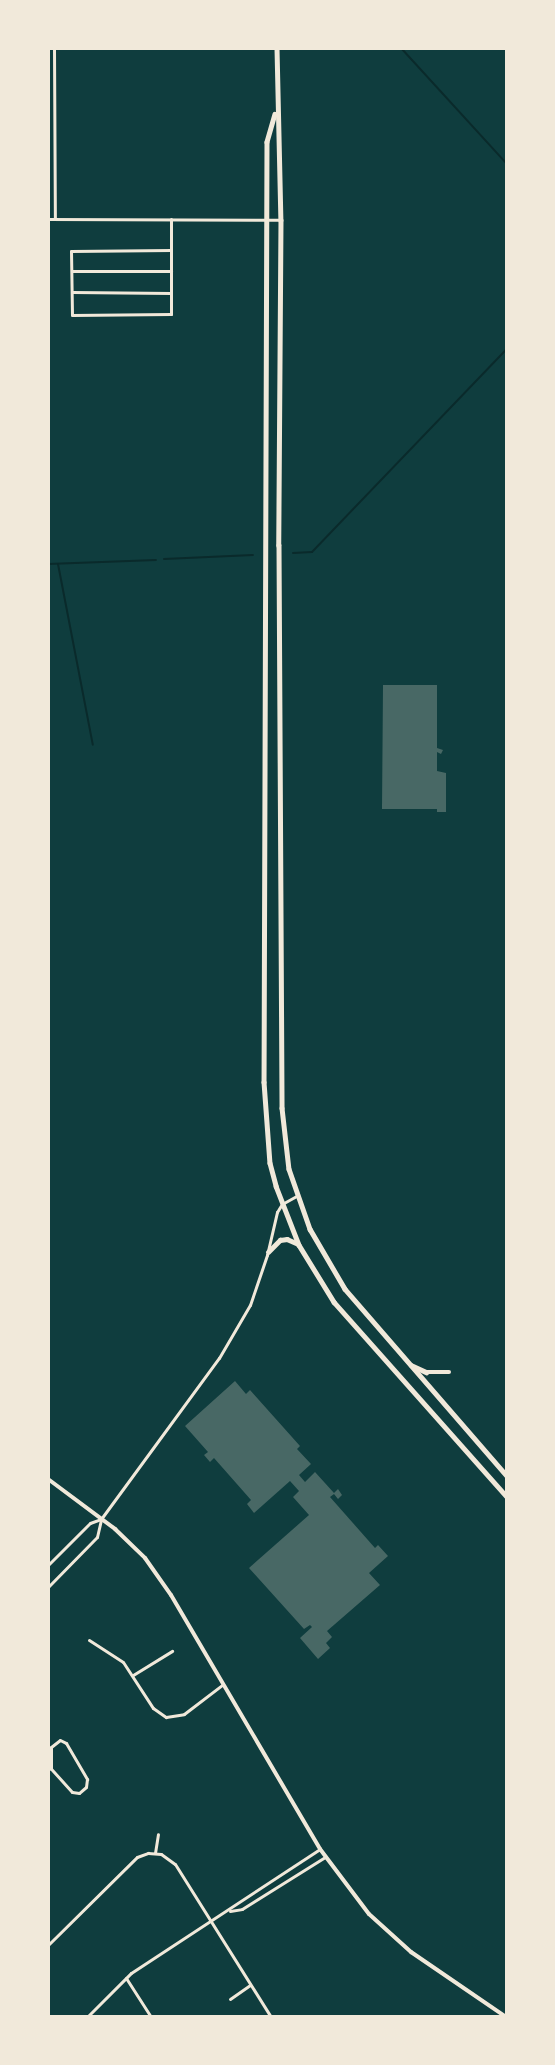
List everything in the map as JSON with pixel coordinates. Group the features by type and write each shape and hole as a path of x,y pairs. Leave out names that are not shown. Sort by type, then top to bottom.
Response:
{"main road":[{"path":"276,48 276,111 280,146 281,220 279,545 282,1108 289,1168 310,1229 345,1289 507,1476"},
{"path":"276,111 267,142 264,1082 270,1163 282,1204 299,1245 333,1302 507,1497"},
{"path":"268,1252 280,1240 287,1239 299,1245"},
{"path":"409,1364 426,1372 449,1372"}],"street":[{"path":"54,48 55,218"},
{"path":"48,219 281,220"},
{"path":"171,219 171,250 171,314 72,315 71,251 171,250"},
{"path":"72,272 171,271"},
{"path":"72,292 171,293"},
{"path":"48,1587 97,1537 101,1519 219,1358 250,1305 268,1252 277,1212 282,1204 298,1195"},
{"path":"48,1479 101,1519 145,1558 171,1595 325,1857 369,1914 434,1969 506,2017"},
{"path":"48,1565 90,1523 101,1519"},
{"path":"89,1640 123,1662 153,1708 166,1717 184,1714 222,1685"},
{"path":"133,1676 172,1651"},
{"path":"57,1741 63,1741 86,1776 87,1783 75,1793 49,1768 51,1747 57,1741"},
{"path":"155,1852 158,1834"},
{"path":"87,2017 126,1978 230,1911 237,1902 320,1849"},
{"path":"48,1946 137,1857 155,1852 168,1857 175,1864 271,2017"},
{"path":"230,1911 242,1909 325,1857"},
{"path":"126,1978 151,2017"},
{"path":"230,1998 250,1985"}],"building":[{"path":"383,685 437,685 437,748 443,750 441,754 437,752 437,771 446,773 446,812 437,812 437,809 382,809"},
{"path":"235,1381 246,1394 250,1390 300,1446 297,1449 311,1464 299,1475 305,1482 315,1472 334,1493 338,1489 342,1495 338,1499 334,1494 330,1497 375,1548 378,1545 388,1556 369,1573 380,1585 327,1631 332,1637 326,1643 330,1648 318,1659 300,1638 312,1627 310,1625 304,1629 249,1568 309,1515 293,1497 299,1491 290,1481 254,1513 247,1504 251,1500 214,1458 210,1462 204,1455 208,1452 185,1426"}],"waterway":[{"path":"401,48 507,164"},
{"path":"293,553 312,552 507,349"},
{"path":"164,559 253,555"},
{"path":"48,564 156,560"},
{"path":"58,564 93,745"}]}
